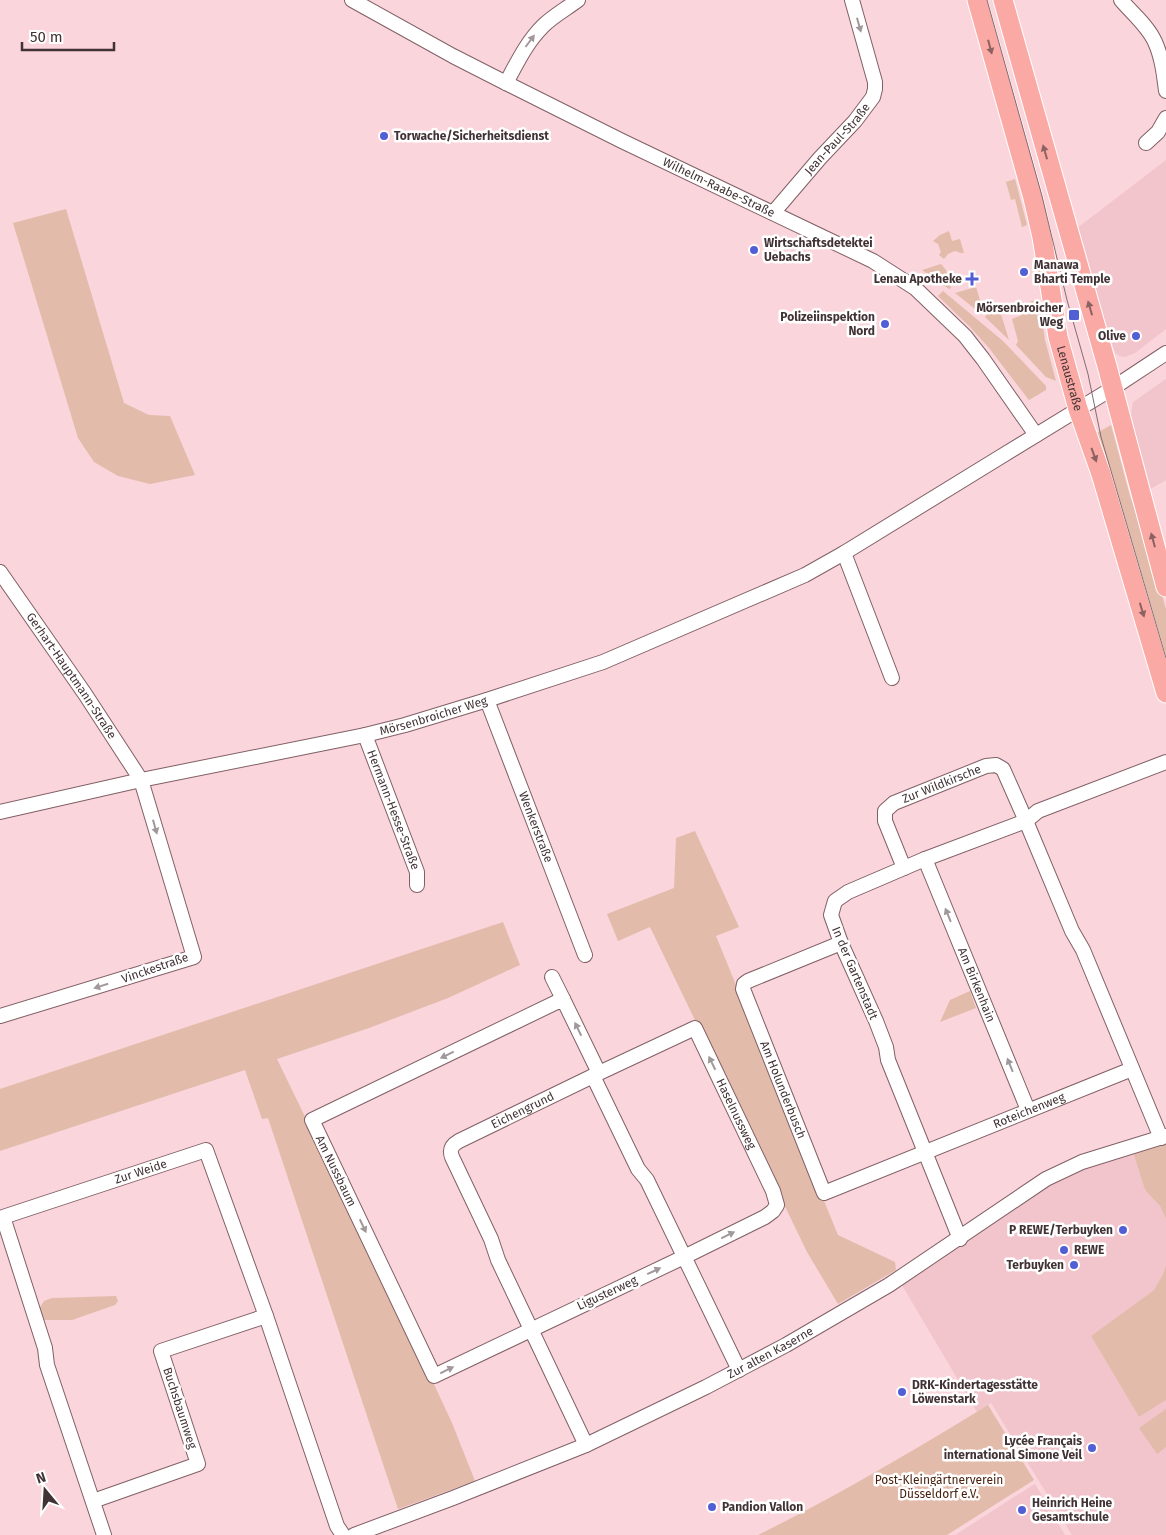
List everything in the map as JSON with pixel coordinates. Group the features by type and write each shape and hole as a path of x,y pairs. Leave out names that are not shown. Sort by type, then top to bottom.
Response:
{"main road":[{"name":"Lenaustraße","path":"977,0 1033,198 1042,236 1057,335 1078,409 1101,474 1166,693"},
{"path":"1003,0 1113,388 1166,588"}],"street":[{"name":"Wilhelm-Raabe-Straße","path":"352,0 452,56 874,261 915,288 965,336 1036,435"},
{"path":"506,83 522,52 534,35 544,25 578,0"},
{"name":"Jean-Paul-Straße","path":"773,213 820,158 855,121 873,97 875,82 852,0"},
{"path":"1121,0 1149,32 1155,42 1162,63 1166,91"},
{"path":"1146,143 1158,132 1166,118"},
{"name":"Mörsenbroicher Weg","path":"0,812 142,780 365,735 487,700 603,662 805,574 844,553 1113,388 1166,353"},
{"path":"844,553 892,678"},
{"name":"Gerhart-Hauptmann-Straße","path":"0,572 142,780"},
{"name":"Wenkerstraße","path":"487,700 585,956"},
{"name":"Hermann-Hesse-Straße","path":"365,735 416,872 418,885"},
{"name":"In der Gartenstadt","path":"960,1239 888,1060 886,1047 876,1021 841,943 831,915 835,902 848,892 925,859 1026,821 1038,811 1166,762"},
{"name":"Zur Wildkirsche","path":"904,868 885,821 885,811 894,803 986,766 996,765 1002,769 1026,821"},
{"name":"Vinckestraße","path":"0,1016 194,957 142,780"},
{"path":"1026,821 1072,931 1083,950 1132,1069 1164,1137"},
{"name":"Am Birkenhain","path":"925,859 1028,1110"},
{"name":"Am Holunderbusch","path":"841,943 748,981 743,987 824,1193 925,1151"},
{"path":"552,977 638,1169 647,1180 739,1370"},
{"name":"Am Nussbaum","path":"531,1330 434,1376 312,1120 562,999"},
{"name":"Haselnussweg","path":"596,1074 694,1028 773,1191 777,1205 765,1217 684,1257"},
{"name":"Roteichenweg","path":"925,1151 1132,1069"},
{"name":"Eichengrund","path":"586,1445 498,1260 491,1239 452,1157 451,1149 452,1145 459,1141 596,1074"},
{"name":"Zur alten Kaserne","path":"354,1535 586,1445 739,1370 828,1322 889,1285 1058,1172 1082,1162 1164,1137"},
{"name":"Zur Weide","path":"104,1535 47,1365 45,1348 3,1217 206,1150 266,1316 337,1526 343,1535"},
{"name":"Ligusterweg","path":"531,1330 684,1257"},
{"name":"Buchsbaumweg","path":"93,1501 198,1464 161,1351 266,1316"}],"shaded area":[{"path":"1166,160 1166,329 1135,353 1125,357 1119,356 1115,353 1076,229"},
{"path":"1166,379 1166,480 1147,491 1130,421 1133,402"},
{"path":"1133,1152 1145,1190 1160,1206 1166,1219 1166,1265 1154,1290 1091,1336 1139,1417 1166,1400 1166,1535 1072,1535 991,1403 977,1412 899,1280 1055,1176"},
{"name":"Heinrich Heine Gesamtschule","path":"1035,1484 1065,1535 955,1535 1033,1485"}],"green space":[{"path":"1015,179 1027,225 1022,227 1015,199 1011,200 1006,182"},
{"path":"66,209 124,403 149,415 170,416 195,475 150,484 118,476 94,462 78,438 13,223"},
{"path":"949,231 952,241 960,239 964,253 955,251 948,254 944,259 939,255 941,252 938,244 933,241"},
{"path":"941,264 946,270 951,288 949,289 922,270"},
{"path":"976,287 983,310 980,313 955,293"},
{"path":"943,291 1003,341 1046,386 1046,390 1029,400 989,348 938,296"},
{"path":"1039,299 1045,340 1056,381 1046,377 1016,345 1018,341 1012,319 1022,315 1019,305"},
{"path":"1000,311 1009,340 985,317"},
{"path":"1111,425 1130,496 1147,542 1166,609 1166,671 1093,435"},
{"path":"695,831 739,927 716,936 838,1235 895,1262 896,1270 838,1304 807,1252 650,927 618,941 607,914 674,888 676,838"},
{"path":"503,922 520,965 448,998 369,1028 277,1059 413,1339 452,1423 475,1481 398,1509 268,1118 262,1119 245,1070 0,1151 0,1089"},
{"path":"970,991 976,1008 940,1022 950,1000"},
{"path":"1166,1142 1166,1219 1160,1206 1145,1190 1133,1152"},
{"path":"1166,1265 1166,1400 1139,1417 1091,1336 1154,1290"},
{"path":"116,1296 118,1301 115,1305 72,1320 44,1320 39,1309 44,1301 52,1298"},
{"name":"Post-Kleingärtnerverein Düsseldorf e.V.","path":"988,1405 1034,1480 947,1535 758,1535 874,1473"},
{"path":"1166,1409 1166,1447 1157,1454 1139,1428"}],"tram line":[{"path":"987,0 1042,196 1067,300 1088,374 1101,437 1166,658"}],"place":[{"name":"Torwache/Sicherheitsdienst","path":"384,136"},
{"name":"Wirtschaftsdetektei Uebachs","path":"754,250"},
{"name":"Manawa Bharti Temple","path":"1024,272"},
{"name":"Lenau Apotheke","path":"972,279"},
{"name":"Mörsenbroicher Weg","path":"1074,315"},
{"name":"Polizeiinspektion Nord","path":"885,324"},
{"name":"Olive","path":"1136,336"},
{"name":"P REWE/Terbuyken","path":"1123,1230"},
{"name":"REWE","path":"1064,1250"},
{"name":"Terbuyken","path":"1074,1265"},
{"name":"DRK-Kindertagesstätte Löwenstark","path":"902,1392"},
{"name":"Lycée Français international Simone Veil","path":"1092,1448"},
{"name":"Pandion Vallon","path":"712,1507"},
{"name":"Heinrich Heine Gesamtschule","path":"1022,1510"}]}
